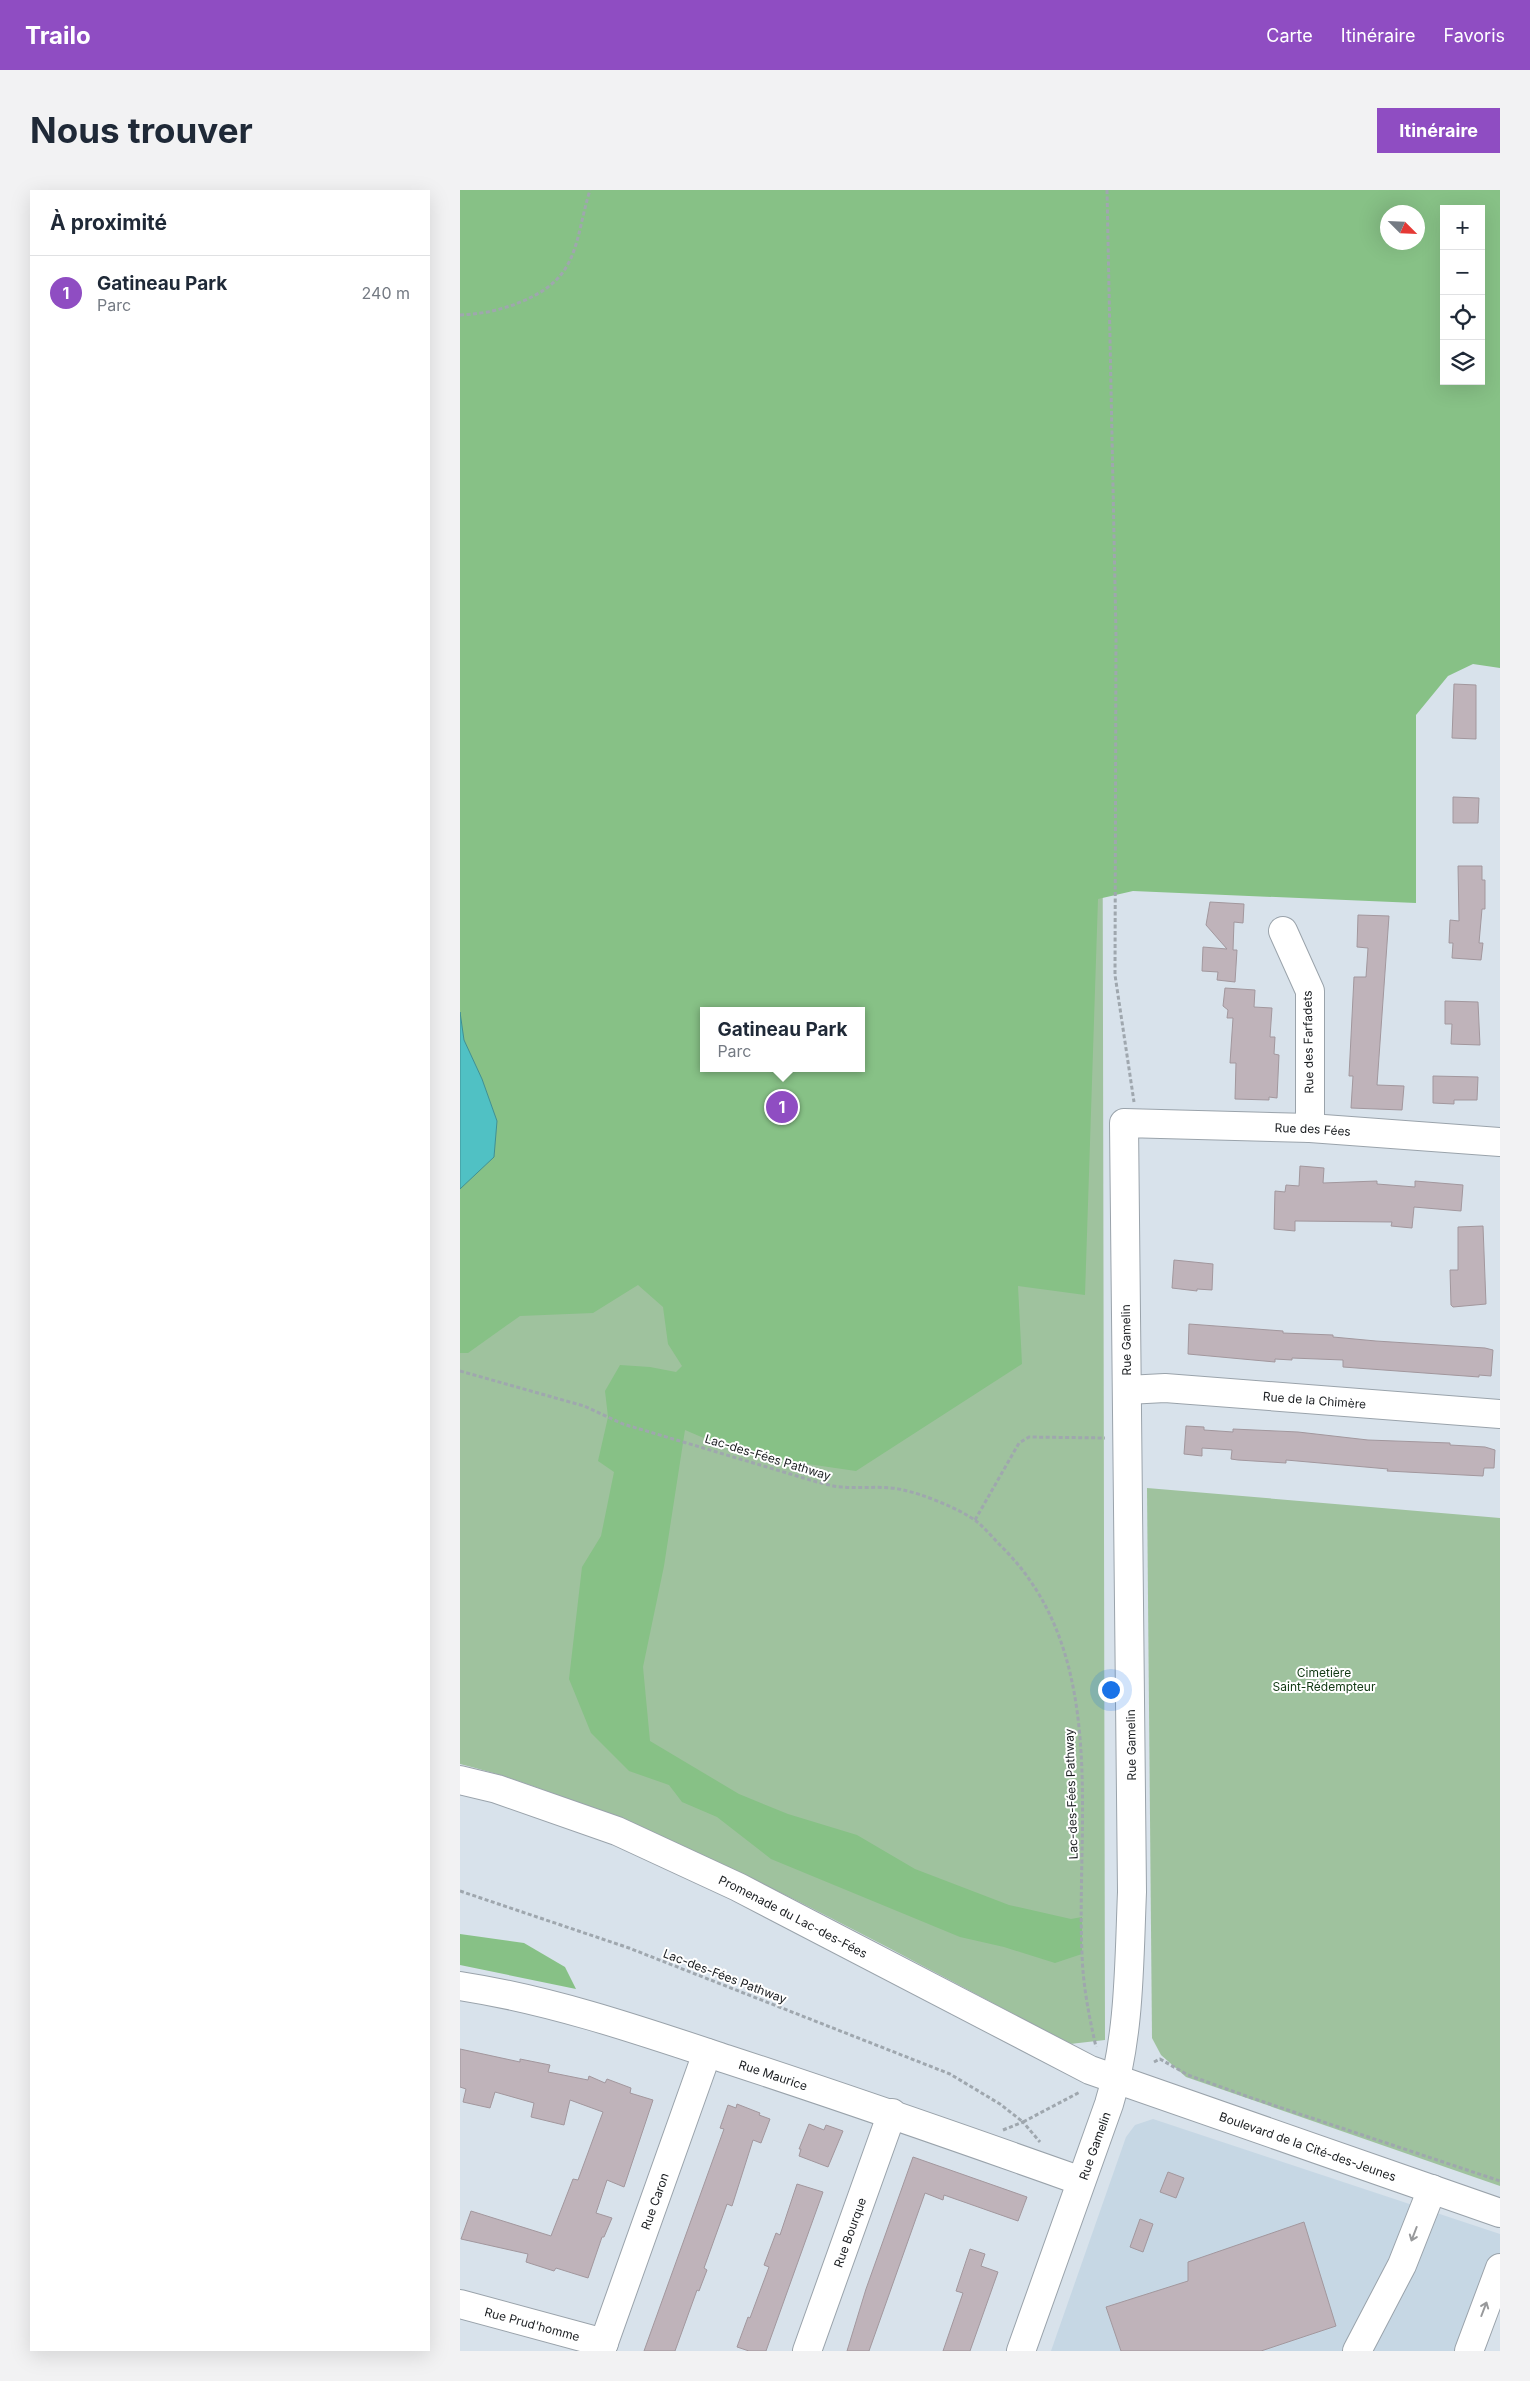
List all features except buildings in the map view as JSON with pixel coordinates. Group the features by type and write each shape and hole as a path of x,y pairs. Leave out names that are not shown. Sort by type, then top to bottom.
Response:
{"street":[{"name":"Rue des Farfadets","path":"1283,931 1310,991 1310,1128"},
{"name":"Rue des Fées","path":"1124,1123 1310,1128 1500,1142"},
{"name":"Rue Gamelin","path":"1021,2351 1117,2079 1127,2007 1132,1892 1124,1123"},
{"name":"Rue de la Chimère","path":"1127,1390 1164,1388 1500,1414"},
{"name":"Promenade du Lac-des-Fées","path":"460,1780 497,1789 617,1831 738,1887 1090,2070 1117,2079"},
{"name":"Rue Maurice","path":"460,1986 551,2005 707,2053 892,2114 1081,2181"},
{"name":"Rue Caron","path":"603,2347 707,2053"},
{"name":"Boulevard de la Cité-des-Jeunes","path":"1117,2079 1500,2213"},
{"name":"Rue Bourque","path":"807,2351 892,2114"},
{"path":"1357,2351 1402,2265 1432,2189"},
{"path":"1469,2351 1500,2268"},
{"name":"Rue Prud'homme","path":"460,2304 603,2347"}],"path":[{"path":"460,315 497,311 542,293 558,280 569,262 579,234 590,190"},
{"path":"1107,190 1116,634 1115,975 1134,1102 1124,1123"},
{"name":"Lac-des-Fées Pathway","path":"460,1371 584,1406 623,1424 817,1482 841,1487 903,1489 975,1520 1011,1555 1037,1587 1058,1631 1072,1678 1081,1748 1082,1954 1086,2004 1096,2049"},
{"path":"975,1520 1010,1454 1024,1440 1030,1437 1127,1438"},
{"name":"Lac-des-Fées Pathway","path":"460,1891 629,1948 942,2070 1000,2104 1024,2122 1080,2092"},
{"path":"1154,2062 1160,2059 1188,2075 1249,2097 1500,2181"}],"shaded area":[{"path":"1153,2119 1500,2234 1500,2304 1485,2351 1051,2351 1126,2137 1135,2125"}],"green space":[{"path":"460,190 1500,190 1500,636 1102,523 1105,2040 1070,2044 783,1894 666,1839 516,1780 460,1764"},
{"path":"460,190 1500,190 1500,668 1473,664 1448,676 1416,715 1416,903 1133,891 1098,899 1085,1295 1018,1286 1022,1364 856,1471 780,1460 706,1439 685,1430 664,1566 643,1667 650,1741 739,1794 788,1814 857,1835 915,1869 1009,1905 1071,1919 1082,1917 1082,1954 1055,1963 1004,1947 960,1937 771,1859 717,1817 682,1802 669,1785 629,1771 591,1733 569,1679 582,1567 601,1536 614,1472 598,1461 608,1417 605,1391 620,1365 650,1367 676,1372 682,1366 668,1344 663,1307 638,1285 593,1313 520,1316 468,1353 460,1353 460,1189 494,1157 497,1121 482,1079 464,1040 460,1012"},
{"name":"Cimetière Saint-Rédempteur","path":"1147,1488 1500,1518 1500,2186 1186,2077 1161,2055 1152,2038"},
{"path":"460,1934 524,1943 565,1967 576,1989 460,1965"}],"water":[{"path":"460,1012 464,1040 482,1079 497,1121 494,1157 460,1189"}],"place":[{"name":"Gatineau Park","path":"782,1107"}]}
